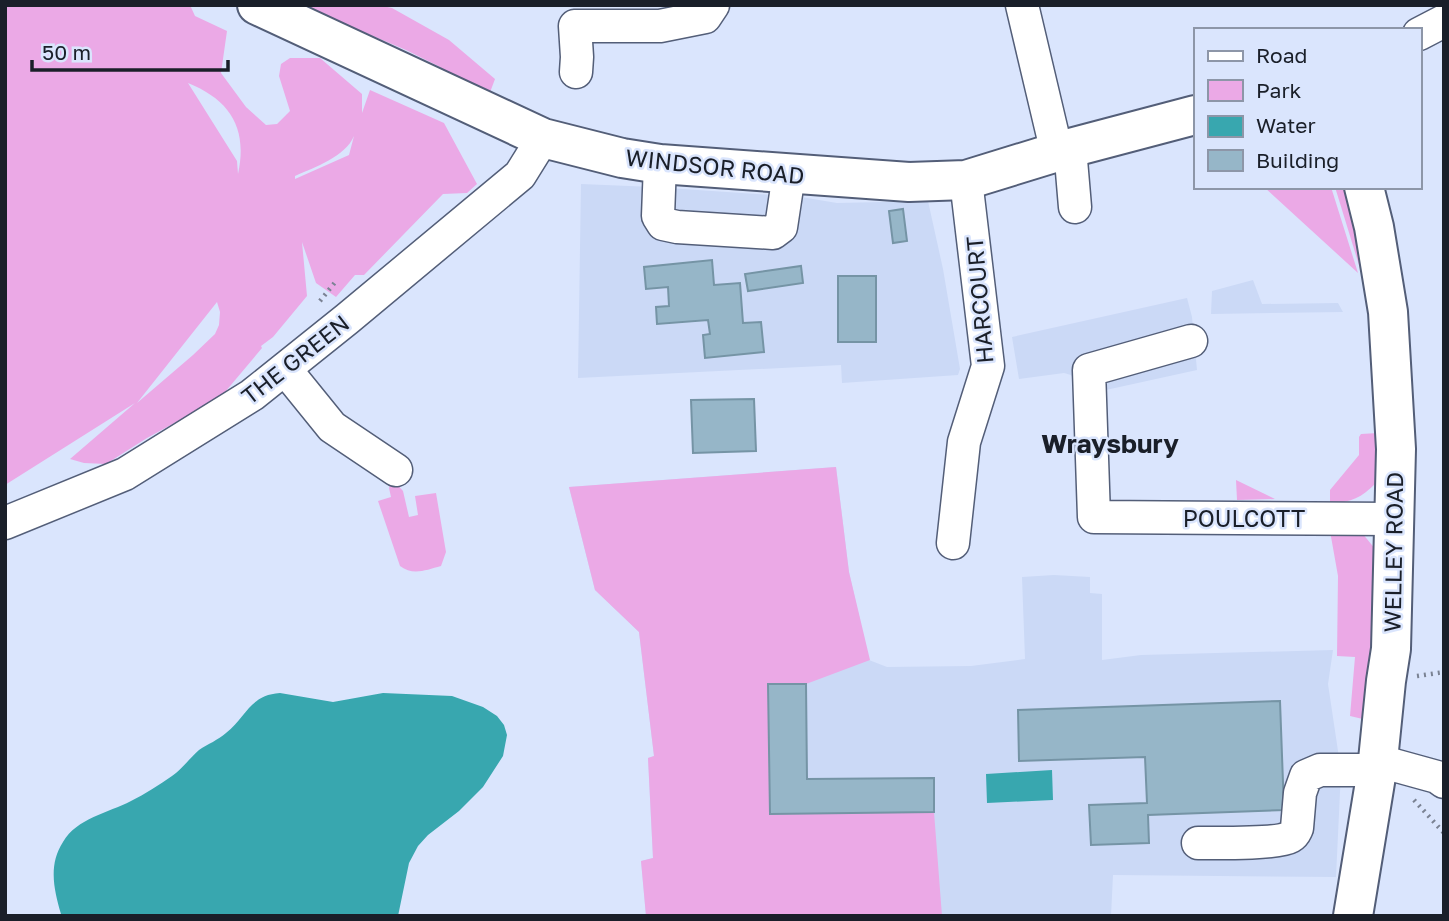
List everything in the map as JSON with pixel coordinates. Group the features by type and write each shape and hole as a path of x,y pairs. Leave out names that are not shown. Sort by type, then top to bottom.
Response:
{"main road":[{"name":"WINDSOR ROAD","path":"265,7 543,138 622,158 660,164 909,182 966,180 1063,150 1194,115"},
{"name":"WELLEY ROAD","path":"1353,916 1378,766 1391,649 1396,449 1388,312 1374,227 1364,189"}],"street":[{"path":"576,72 575,26 660,26 705,17 713,5"},
{"path":"1022,5 1063,150 1075,206"},
{"path":"1421,33 1444,21"},
{"name":"THE GREEN","path":"5,523 125,474 253,395 520,175 543,138"},
{"path":"660,164 658,216 663,224 677,227 773,233 781,227 789,174"},
{"name":"HARCOURT","path":"953,543 964,442 988,366 966,180"},
{"name":"POULCOTT","path":"1191,341 1089,370 1094,517 1394,519"},
{"path":"285,369 332,427 396,470"},
{"path":"1198,843 1289,838 1297,828 1300,793 1306,776 1320,770 1378,766 1437,777 1444,782"}],"shaded area":[{"path":"581,184 801,197 837,203 928,201 943,269 960,369 958,375 842,383 841,365 578,378"},
{"path":"1253,280 1262,304 1338,303 1343,312 1211,314 1212,291"},
{"path":"1187,298 1192,317 1197,370 1083,395 1071,375 1064,373 1019,379 1012,337"},
{"path":"836,467 849,572 869,660 887,667 971,666 1025,659 1022,577 1054,575 1090,577 1090,593 1102,594 1102,660 1141,655 1333,650 1328,684 1341,771 1336,877 1113,875 1111,916 646,916 641,861 653,858 648,758 654,756 639,632 595,590 569,487"}],"green space":[{"path":"5,5 190,5 195,16 227,31 221,73 246,107 266,125 277,124 290,111 279,76 281,64 290,58 320,58 362,94 362,113 370,90 444,123 477,184 467,193 443,194 364,275 355,275 336,297 316,283 302,242 307,296 273,337 261,346 220,398 106,464 70,459 135,403 5,485","holes":["188,83 215,98 232,118 238,129 240,143 238,174 237,161","354,136 349,155 295,179 295,176 337,156","217,302 220,312 215,334 137,403"]},
{"path":"299,5 378,5 392,8 449,40 495,79 489,95 471,90 440,67 406,50"},
{"path":"1266,189 1332,189 1358,273"},
{"path":"1336,189 1350,189 1369,274 1362,275"},
{"path":"1378,433 1377,482 1356,498 1330,504 1330,490 1359,455 1361,434"},
{"path":"836,467 849,572 870,660 806,684 768,684 770,814 934,812 942,916 646,916 641,861 653,858 648,758 654,756 639,632 595,590 569,487"},
{"path":"1236,480 1275,499 1237,500"},
{"path":"395,482 403,491 409,517 418,515 415,496 436,493 446,552 441,566 410,571 400,566 378,501 391,497 389,488 391,483"},
{"path":"1330,531 1362,533 1381,556 1367,720 1350,716 1355,657 1337,656 1338,576"}],"water":[{"path":"280,693 333,702 383,693 452,696 483,707 497,716 504,725 507,735 503,756 483,787 418,846 409,863 398,916 63,916 56,896 54,869 58,851 69,834 94,817 131,801 162,783 199,750 226,733 255,702"},
{"path":"1052,770 1053,800 987,803 986,774"}],"building":[{"path":"903,209 907,241 893,243 889,211"},
{"path":"712,260 714,285 740,283 743,323 761,322 764,352 705,358 703,335 710,334 708,320 657,324 656,307 669,306 668,287 646,289 644,267"},
{"path":"801,266 803,283 748,291 745,274"},
{"path":"838,276 876,276 876,342 838,342"},
{"path":"754,399 756,451 693,453 691,400"},
{"path":"768,684 806,684 807,779 934,778 934,812 770,814"},
{"path":"1280,701 1284,810 1148,815 1149,843 1091,845 1089,805 1147,803 1145,757 1019,761 1018,710"}],"district":[{"name":"Wraysbury","path":"1110,443"}]}
